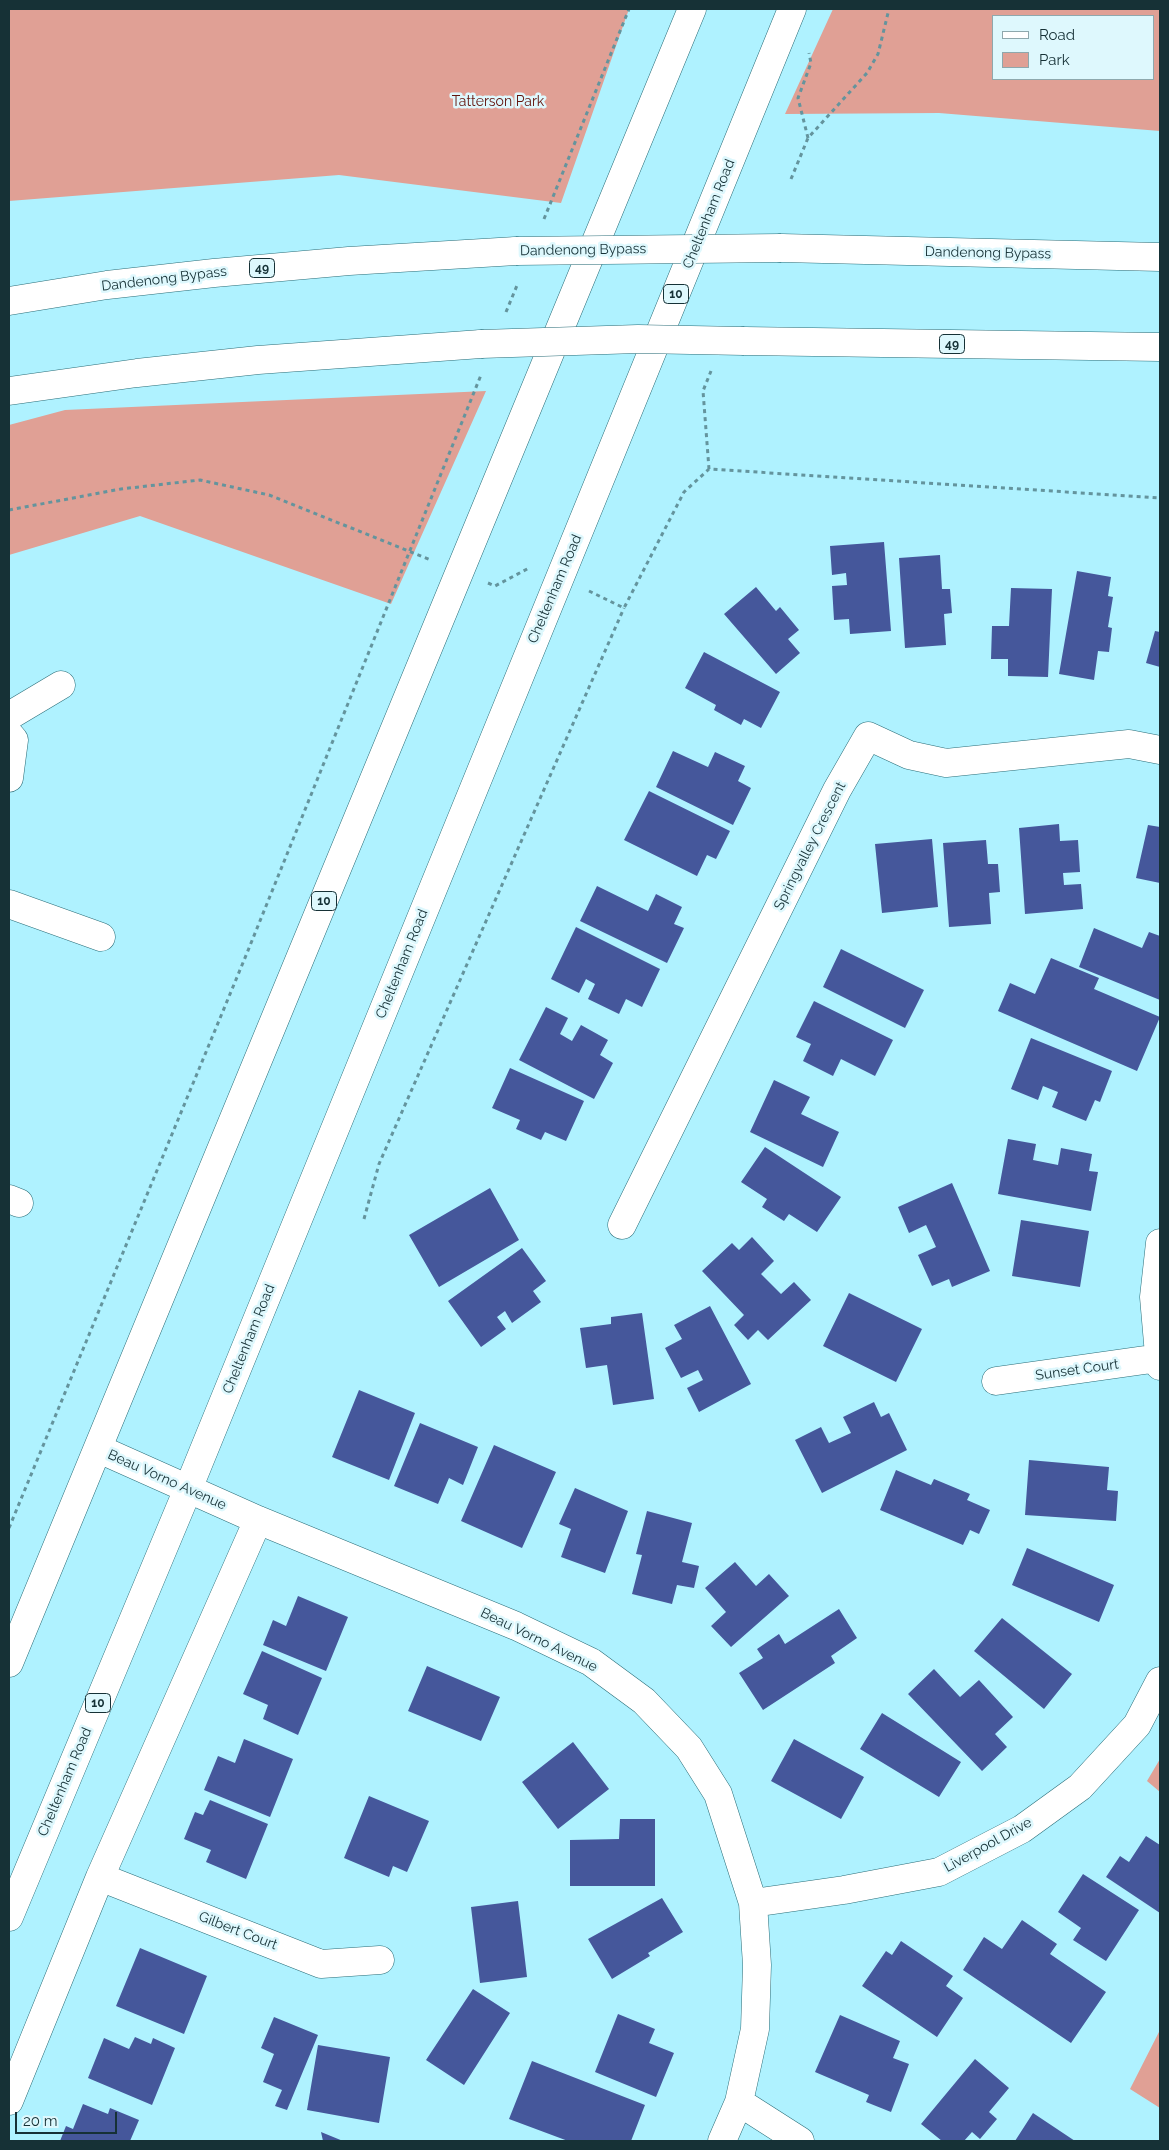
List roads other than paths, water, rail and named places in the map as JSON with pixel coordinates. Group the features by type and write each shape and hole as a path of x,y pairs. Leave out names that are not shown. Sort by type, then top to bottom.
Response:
{"main road":[{"name":"10","path":"9,1663 99,1450 692,9"},
{"name":"Cheltenham Road","path":"9,1917 188,1489 792,9"},
{"name":"Dandenong Bypass","path":"9,300 214,273 516,250 781,248 1160,256"},
{"name":"49","path":"9,391 138,373 258,360 480,344 638,339 1160,347"},
{"path":"9,716 61,685"},
{"path":"9,734 14,740 9,778"},
{"name":"Springvalley Crescent","path":"622,1225 836,790 868,736 909,755 946,763 1129,744 1160,750"},
{"path":"9,904 101,937"},
{"path":"1159,1362 1154,1297 1160,1243"},
{"name":"Sunset Court","path":"996,1382 1159,1362"},
{"name":"Beau Vorno Avenue","path":"99,1450 258,1520 516,1626 591,1662 644,1701 689,1748 718,1794 753,1903 757,1965 755,2029 740,2102 722,2141"},
{"path":"9,2101 100,1877 258,1520"},
{"name":"Liverpool Drive","path":"753,1903 844,1890 939,1872 1022,1829 1080,1787 1137,1725 1160,1681"},
{"name":"Gilbert Court","path":"100,1877 322,1964 380,1960"},
{"path":"740,2102 800,2141"}],"park label":[{"name":"Tatterson Park","path":"498,102"}]}
